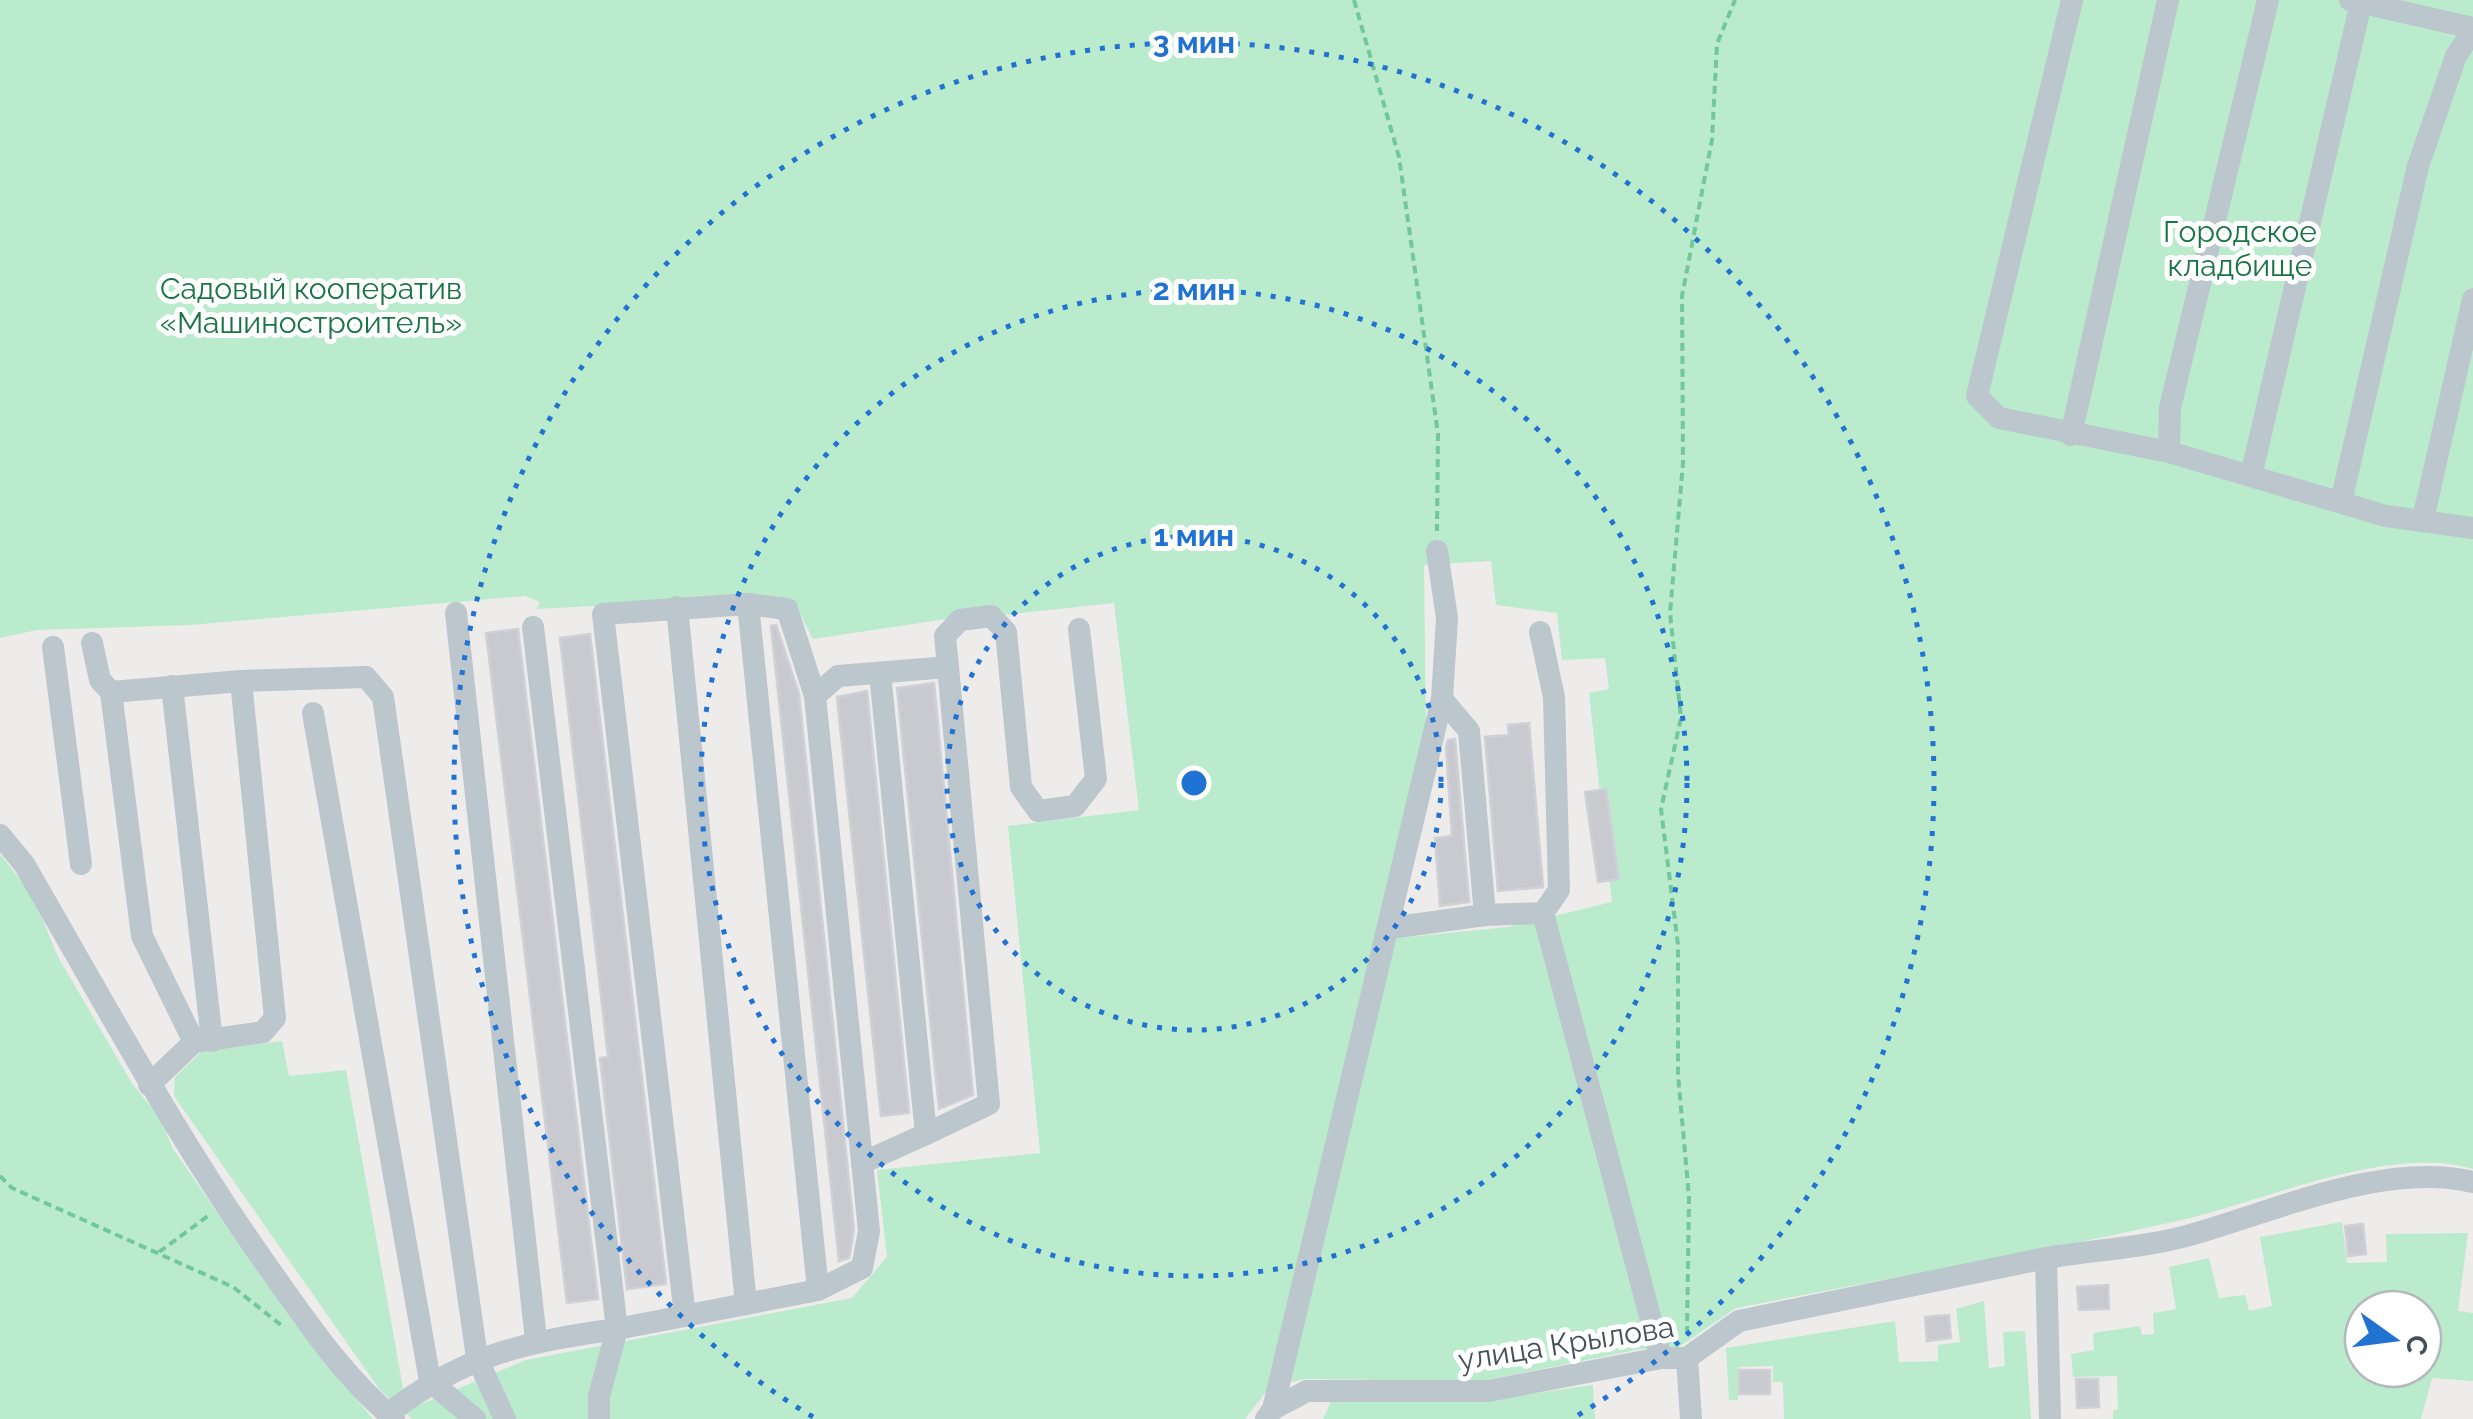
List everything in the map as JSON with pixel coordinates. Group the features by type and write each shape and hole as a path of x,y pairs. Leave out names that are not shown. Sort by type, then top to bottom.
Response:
{"street":[{"path":"2072,0 1976,396 1999,418 2169,452 2386,516 2473,528"},
{"path":"2071,435 2168,0"},
{"path":"2169,452 2170,408 2268,0"},
{"path":"2251,476 2356,1 2473,29 2456,56 2418,166 2341,502"},
{"path":"2423,519 2473,299"},
{"path":"1270,1414 1390,928 1442,699 1447,618 1437,551"},
{"path":"748,604 818,1290"},
{"path":"0,835 24,864 149,1085 224,1204 332,1357 357,1388 391,1416 430,1381 476,1358 536,1340 618,1329 685,1316 818,1290 862,1268 869,1231 815,696 788,609 748,604 603,614 685,1316"},
{"path":"676,607 746,1304"},
{"path":"456,613 536,1340"},
{"path":"862,1164 988,1104 945,636 960,620 991,616 1006,632 1021,787 1038,811 1076,806 1096,780 1079,629"},
{"path":"533,628 618,1329 599,1396 599,1419"},
{"path":"1540,632 1554,698 1559,890 1542,913"},
{"path":"92,644 100,680 110,692 142,936 203,1042"},
{"path":"53,647 81,864"},
{"path":"815,696 838,676 948,667"},
{"path":"880,672 926,1134"},
{"path":"110,692 241,681 366,678 383,697 476,1358 504,1419"},
{"path":"149,1085 203,1042 262,1032 274,1018 241,681"},
{"path":"172,686 203,1042"},
{"path":"1442,699 1469,731 1485,915"},
{"path":"313,713 430,1381 475,1419"},
{"path":"1390,928 1485,915 1542,913"},
{"path":"1542,913 1661,1358"},
{"name":"улица Крылова","path":"1270,1414 1307,1391 1488,1392 1661,1358 1687,1358 1739,1321 2046,1258 2186,1236 2324,1193 2443,1175 2473,1182"},
{"path":"2046,1258 2050,1419"},
{"path":"1687,1358 1691,1419"}],"path":[{"path":"1354,0 1399,157 1438,434 1437,551"},
{"path":"1687,1358 1689,1197 1678,1074 1678,945 1660,809 1681,718 1670,613 1684,463 1682,296 1712,140 1717,44 1735,0"},
{"path":"0,1176 12,1188 233,1287 288,1334"},
{"path":"157,1254 224,1204"}],"green space":[{"path":"0,0 2473,0 2473,1169 2439,1163 2364,1169 2177,1221 1736,1308 1677,1348 1641,1349 1481,1381 1303,1379 1269,1388 1245,1419 412,1419 380,1390 174,1096 175,1077 201,1052 282,1041 289,1076 346,1070 407,1410 526,1360 852,1298 887,1257 877,1170 1040,1153 1008,826 1139,810 1114,603 1003,615 993,612 813,639 795,604 746,598 536,609 540,602 525,596 191,625 37,630 0,638","holes":["1491,561 1496,605 1557,613 1562,660 1605,658 1609,689 1589,693 1612,902 1508,927 1379,940 1426,732 1424,565"]},
{"path":"0,854 33,896 58,957 133,1085 160,1118 173,1149 294,1323 373,1419 0,1419"},
{"path":"2342,1222 2347,1263 2387,1262 2386,1234 2468,1233 2458,1311 2473,1313 2473,1381 2443,1379 2443,1289 2343,1289 2343,1389 2429,1389 2421,1419 2113,1419 2113,1411 2118,1409 2117,1376 2073,1377 2071,1354 2094,1350 2093,1333 2140,1326 2142,1335 2154,1334 2153,1313 2176,1309 2169,1267 2209,1258 2219,1298 2245,1295 2249,1311 2272,1306 2260,1237"},
{"path":"1984,1301 1989,1368 2005,1366 2003,1332 2025,1331 2031,1419 1784,1419 1783,1382 1773,1382 1773,1366 1738,1367 1738,1400 1729,1400 1726,1348 1895,1321 1899,1362 1938,1361 1938,1345 1960,1342 1956,1309"},
{"path":"1593,1385 1595,1419 1323,1419 1332,1400 1473,1402"}],"building":[{"path":"776,625 799,694 854,1230 849,1258 839,1261 771,626"},
{"path":"518,629 598,1299 567,1303 486,633"},
{"path":"590,634 666,1284 627,1289 600,1058 608,1057 560,638"},
{"path":"934,683 973,1095 939,1109 897,688"},
{"path":"867,691 909,1113 881,1116 837,697"},
{"path":"1529,723 1543,887 1498,891 1485,737 1509,735 1508,725"},
{"path":"1455,739 1469,902 1440,906 1435,838 1452,836 1446,747 1448,740"},
{"path":"1606,789 1619,879 1598,882 1585,792"},
{"path":"2363,1224 2366,1254 2348,1256 2345,1226"},
{"path":"2108,1285 2109,1309 2079,1310 2077,1287"},
{"path":"1949,1315 1951,1338 1927,1341 1925,1317"},
{"path":"1739,1370 1770,1370 1770,1394 1739,1394"},
{"path":"2076,1379 2098,1379 2099,1407 2077,1408"}],"park label":[{"name":"Городское кладбище","path":"2240,248"},
{"name":"Садовый кооператив «Машиностроитель»","path":"311,305"}]}
